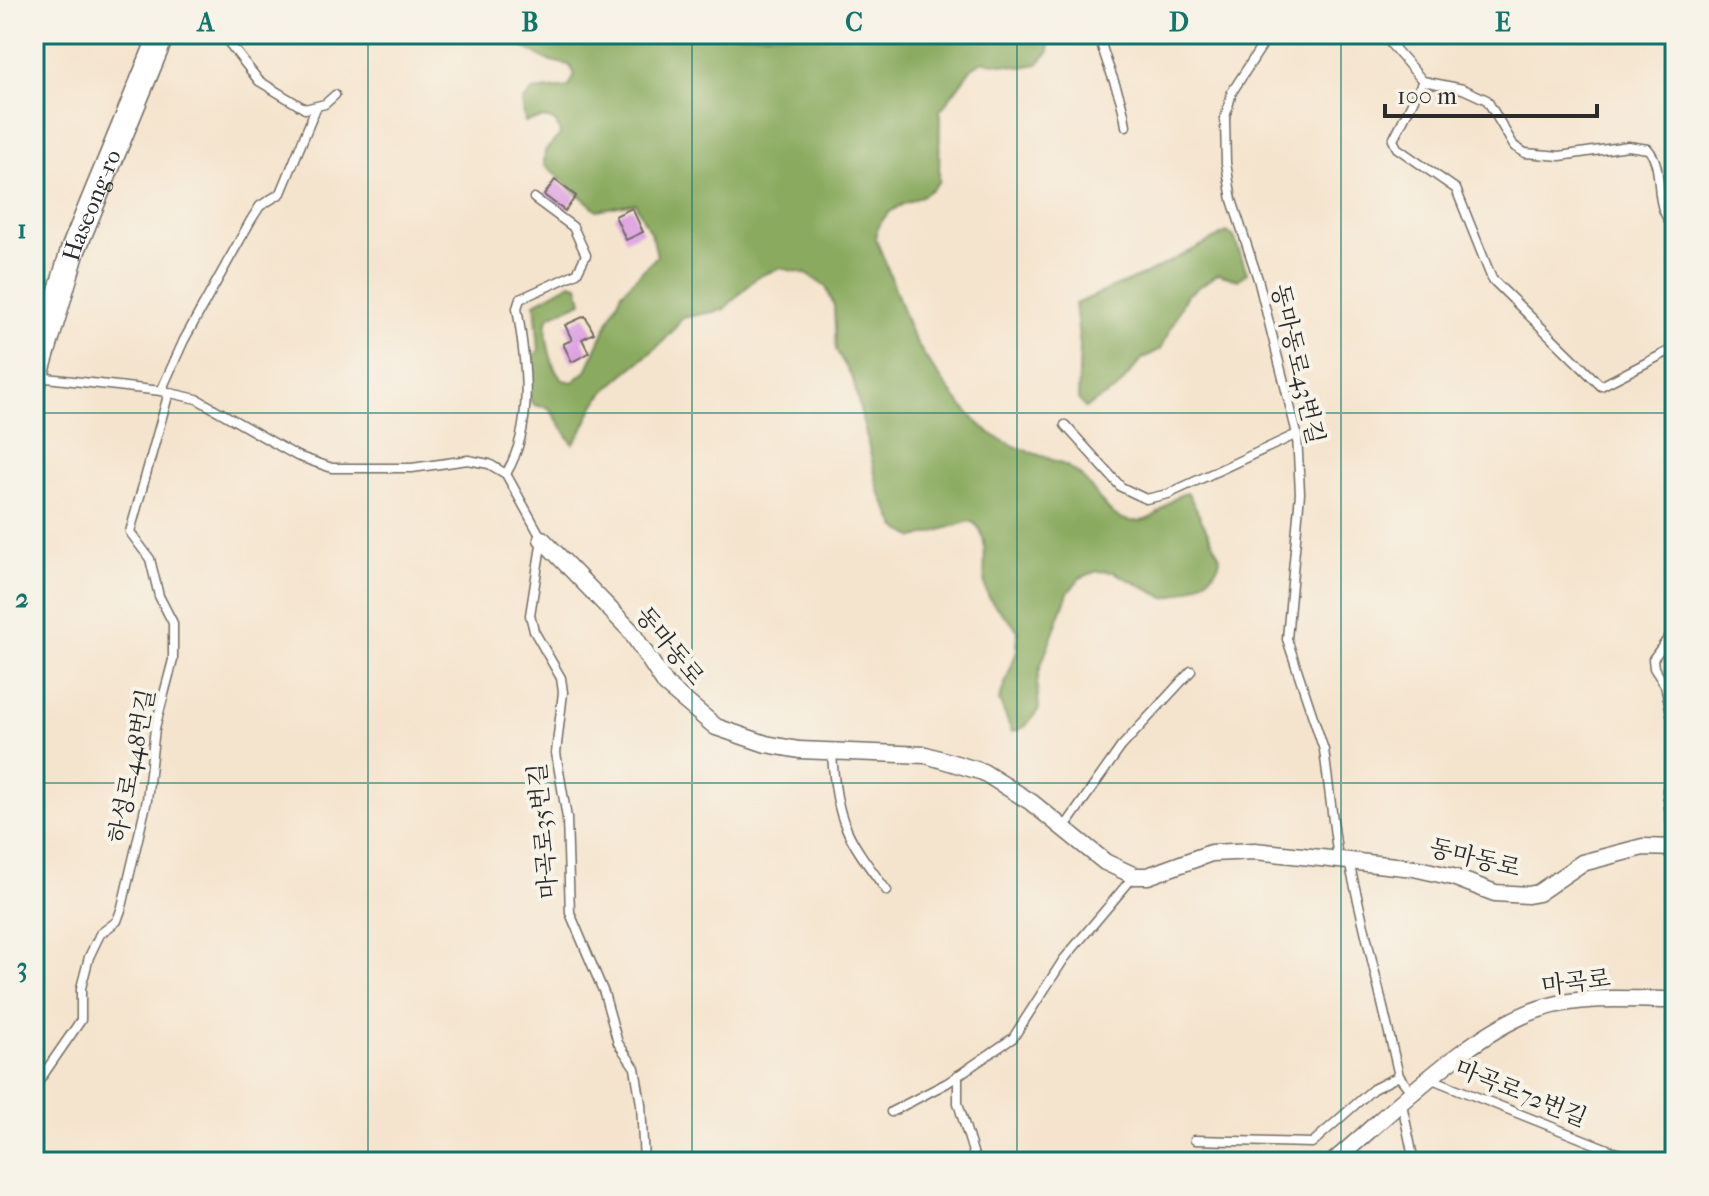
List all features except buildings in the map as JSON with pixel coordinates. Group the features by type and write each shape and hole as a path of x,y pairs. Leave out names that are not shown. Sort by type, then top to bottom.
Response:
{"street":[{"name":"Haseong-ro","path":"36,370 73,250 162,34"},
{"name":"동마동로","path":"542,539 630,630 666,685 701,717 735,735 766,744 832,754 905,753 948,760 1006,785 1105,862 1135,876 1148,876 1194,857 1231,851 1436,872 1495,893 1528,895 1538,893 1582,863 1643,847 1674,848"},
{"name":"마곡로","path":"1333,1162 1497,1028 1547,1006 1585,1001 1675,1000"}],"lane":[{"path":"222,34 259,81 305,109 316,108 335,95"},
{"path":"1099,34 1105,61 1122,97 1126,126"},
{"name":"동마동로43번길","path":"1276,34 1262,37 1228,105 1226,163 1232,200 1258,279 1297,434 1300,493 1287,639 1324,750 1344,861"},
{"path":"1382,34 1423,81 1463,89 1487,100 1514,146 1525,153 1560,156 1628,146 1648,149 1655,165 1662,210 1675,227"},
{"path":"1423,81 1393,140 1397,148 1456,189 1481,259 1501,291 1601,386 1675,348"},
{"name":"하성로448번길","path":"34,1088 81,1020 81,988 89,957 100,934 117,921 141,829 155,728 169,681 175,641 173,623 159,596 150,559 130,532 165,392 184,340 251,220 260,206 281,193 316,108"},
{"path":"506,474 520,441 525,401 525,366 517,308 520,299 577,273 586,255 573,227 534,198"},
{"path":"36,370 197,399 297,456 332,468 399,469 468,460 489,464 506,474 542,539"},
{"path":"1065,425 1121,487 1146,499 1168,494 1297,434"},
{"name":"마곡로35번길","path":"542,539 530,615 534,631 561,678 563,692 556,753 567,818 567,898 618,1043 635,1068 644,1162"},
{"path":"1675,629 1653,659 1654,668 1665,685 1675,731"},
{"path":"1064,828 1121,747 1191,671"},
{"path":"832,754 843,827 848,840 887,891"},
{"name":"동마동로","path":"1674,848 1667,790 1675,755"},
{"path":"1344,861 1399,1076 1408,1099 1414,1162"},
{"path":"891,1112 958,1075 1013,1038 1064,959 1135,876"},
{"path":"958,1075 958,1103 976,1162"},
{"path":"1195,1140 1312,1143 1373,1089 1399,1076"},
{"name":"마곡로72번길","path":"1432,1079 1640,1162"}],"green space":[{"path":"518,34 1048,34 1049,52 1038,64 1021,67 983,61 972,68 940,111 939,181 923,195 886,215 875,238 916,342 947,387 983,427 1002,440 1072,469 1120,518 1141,521 1156,514 1174,498 1188,493 1220,557 1214,572 1190,589 1165,598 1114,572 1097,571 1080,578 1068,593 1040,668 1037,683 1039,709 1025,727 1012,732 999,700 1017,651 1018,631 987,592 981,532 970,521 915,538 897,528 879,491 853,379 836,350 834,306 826,287 807,274 780,268 757,277 723,310 682,318 654,350 601,396 573,444 549,408 535,405 530,400 530,360 539,350 535,303 571,283 578,285 582,302 549,316 547,322 549,350 555,368 563,380 573,382 586,371 622,292 657,256 653,238 635,203 597,210 544,165 545,151 560,135 559,128 548,119 525,122 522,102 533,91 569,87 575,75 569,65 547,60 515,42"},
{"path":"1227,232 1234,237 1247,273 1238,280 1218,274 1186,296 1161,349 1142,359 1117,389 1085,408 1078,399 1080,346 1075,304 1150,272"}]}
